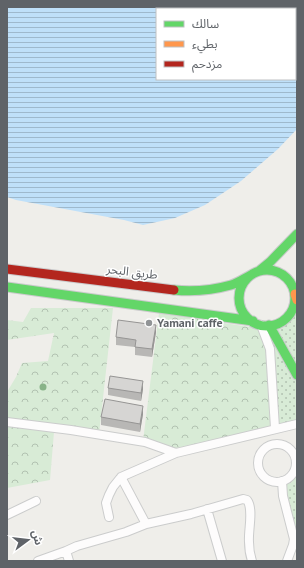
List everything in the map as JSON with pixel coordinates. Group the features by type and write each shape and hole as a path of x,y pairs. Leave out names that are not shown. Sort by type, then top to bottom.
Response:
{"main road":[{"name":"طريق البحر","path":"7,269 186,291 204,290 232,285 255,273 270,262 297,234"},
{"path":"295,294 286,278 276,271 267,270 255,273 244,282 240,299 242,308 246,315 261,324 297,375"},
{"path":"7,287 261,324 276,324 289,316 295,302 297,274"}],"street":[{"path":"261,324 270,349 275,428"},
{"path":"7,422 71,430 145,442 176,453"},
{"path":"109,517 106,503 113,486 121,477 176,453 275,428 297,424"},
{"path":"287,561 294,538 283,496 286,480 295,471 296,457 292,450 280,444 273,444 262,451 258,464 260,471 269,480 276,482 286,480 297,474"},
{"path":"121,477 146,524"},
{"path":"38,561 77,546 126,532 146,524 191,514 243,499 248,501 249,504 249,542 252,561"},
{"path":"7,516 36,501"},
{"path":"207,509 222,561"},
{"path":"66,551 69,561"}],"green space":[{"path":"31,308 113,308 99,434 54,432 50,480 7,488 7,392 22,363 48,361 54,333 7,340 7,320 23,322"},
{"path":"297,309 297,421 276,426 269,330"},
{"path":"159,313 269,330 276,426 173,452 143,441"},
{"path":"297,477 297,543 280,487"}],"water":[{"path":"7,7 297,7 297,129 278,149 241,181 205,205 175,218 143,225 124,220 16,200 7,197"}],"building":[{"path":"118,320 156,325 152,349 135,347 136,340 116,337"},
{"path":"110,376 143,381 141,393 108,388"},
{"path":"105,399 143,406 140,424 101,417"}],"traffic: fast":[{"path":"259,271 270,262 297,234"},
{"path":"267,270 278,272 287,278 293,287 295,298 293,309 287,318 278,324 267,326 256,324 247,318 241,309 239,298 241,287 247,278 256,272 267,270"},
{"path":"174,290 196,291 217,288 234,284 251,275"},
{"path":"7,287 253,321"},
{"path":"269,325 297,375"}],"traffic: slow":[{"path":"295,294 297,300"}],"traffic: jam":[{"path":"7,269 174,290"}],"place":[{"name":"Yamani caffe","path":"149,323"}]}
